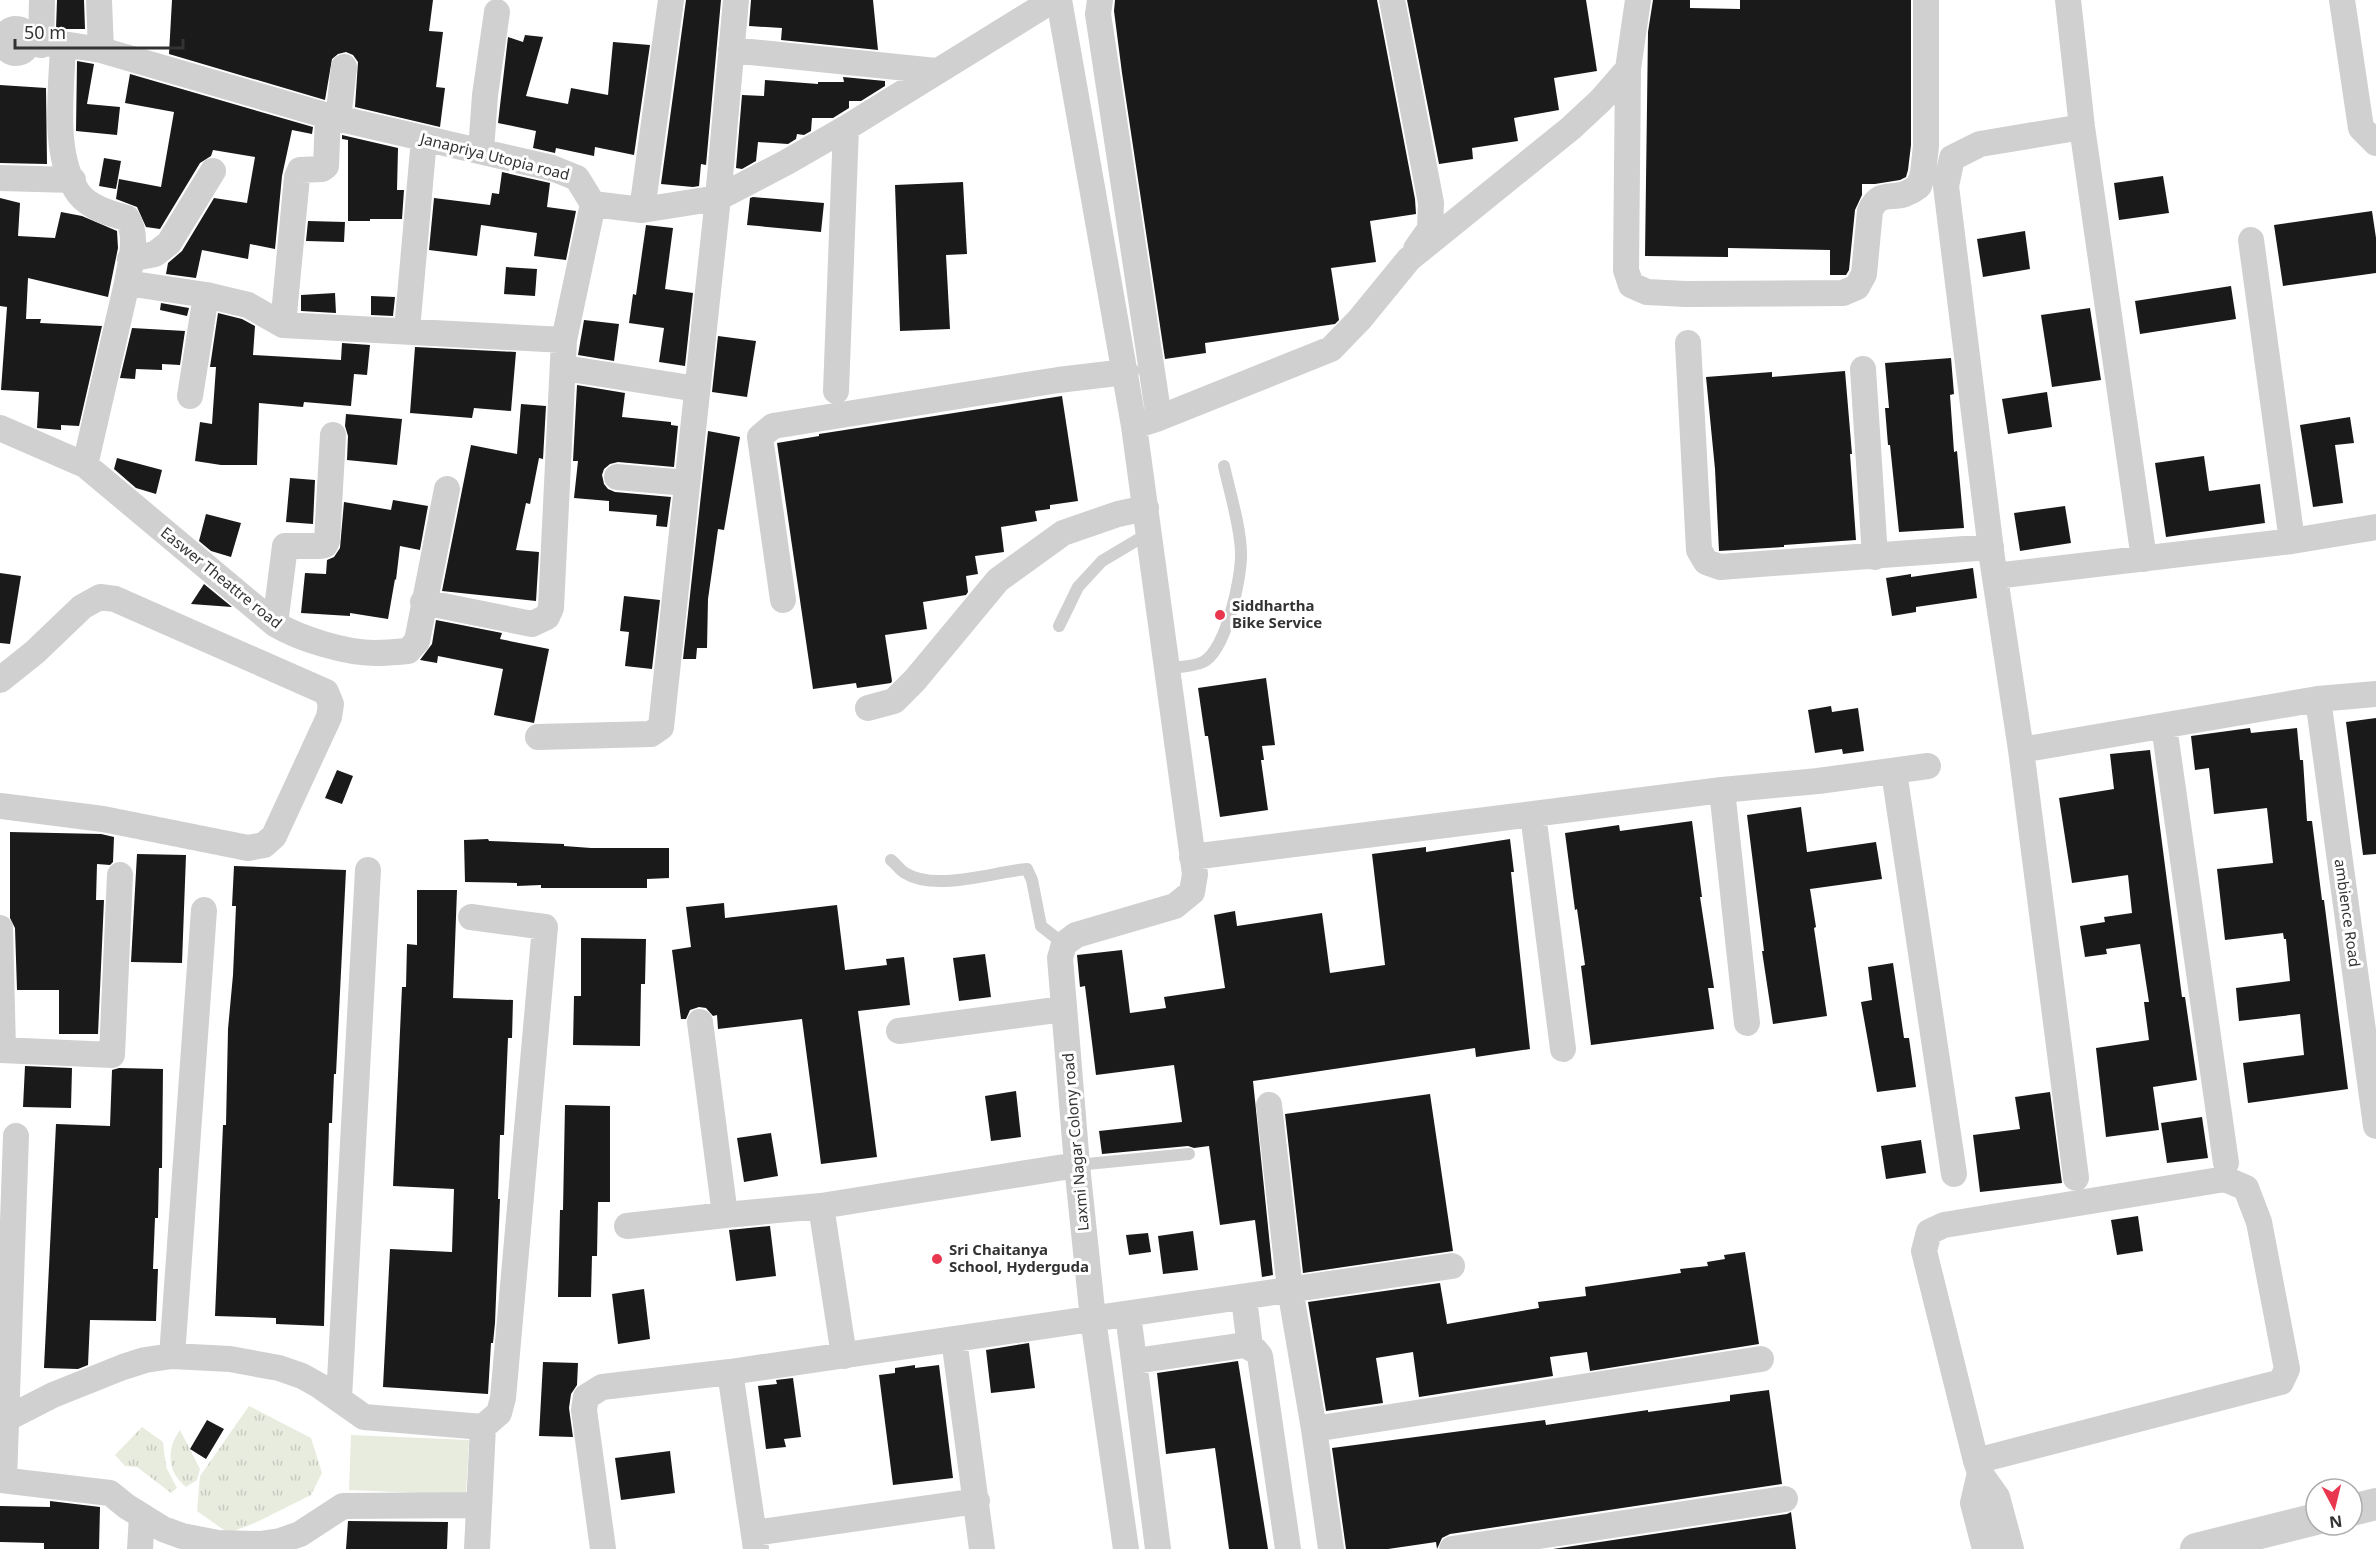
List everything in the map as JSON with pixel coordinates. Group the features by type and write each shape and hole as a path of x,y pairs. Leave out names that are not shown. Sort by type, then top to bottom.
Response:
{"street":[{"path":"42,0 21,38 61,113 64,160 79,195 106,213 127,218 131,224 133,239 129,271 86,465"},
{"path":"99,0 100,50"},
{"path":"642,210 671,0"},
{"path":"538,737 651,734 661,727 718,198 736,0"},
{"path":"423,602 532,624 547,617 550,608 564,340 593,204 642,210 718,198 846,128 936,71 1022,10 1053,0"},
{"path":"1059,0 1126,372 1195,874 1192,892 1175,906 1076,935 1064,944 1063,948"},
{"path":"1100,0 1099,25 1159,418"},
{"path":"1134,426 1331,349 1360,320 1409,260 1430,230 1431,203 1392,0"},
{"path":"1638,0 1628,69 1626,270 1631,285 1647,292 1675,294 1843,293 1857,287 1864,274 1870,211 1875,201 1883,197 1906,194 1919,186 1923,173 1926,146 1926,0"},
{"path":"2067,0 2082,127 2144,559"},
{"path":"2342,0 2361,128 2376,143"},
{"path":"481,151 485,95 497,12"},
{"name":"Janapriya Utopia road","path":"21,38 100,50 333,118 552,168 577,178 593,204"},
{"path":"731,50 936,71"},
{"path":"283,325 297,177 300,170 322,169 326,166 344,67"},
{"path":"1409,260 1571,128 1601,100 1628,69"},
{"path":"2076,1178 2021,750 1991,547 1946,186 1952,158 1980,144 2082,127"},
{"path":"836,391 846,128"},
{"path":"407,330 424,139"},
{"path":"129,271 169,243 213,171"},
{"path":"0,178 73,180"},
{"path":"2251,240 2292,541"},
{"path":"129,271 206,295 248,305 283,325 564,340"},
{"path":"190,396 206,295"},
{"path":"1688,343 1699,550 1706,562 1720,567 1991,547"},
{"path":"564,368 697,389"},
{"path":"1863,369 1875,557"},
{"path":"783,600 760,437 773,426 1058,380 1126,372"},
{"name":"Easwer Theattre road","path":"0,428 86,465 275,624 289,632 324,644 373,653 408,651 417,641 447,489"},
{"path":"275,624 285,546 320,546 325,545 327,541 333,435"},
{"path":"617,477 687,483"},
{"path":"868,708 894,701 915,680 998,580 1054,539 1085,524 1146,508"},
{"path":"1995,576 2292,541 2376,527"},
{"path":"0,680 35,652 82,607 100,597 115,599 326,692 331,704 329,717 274,836 264,845 248,848 103,819 0,806"},
{"path":"2021,750 2318,699 2376,694"},
{"name":"ambience Road","path":"2318,699 2376,1126"},
{"path":"2164,726 2226,1163"},
{"path":"1192,857 1928,766"},
{"path":"1894,771 1954,1174"},
{"path":"1722,790 1747,1023"},
{"path":"1533,814 1563,1049"},
{"path":"339,1398 368,870"},
{"path":"0,928 2,1050 112,1055 120,875"},
{"path":"172,1356 204,910"},
{"path":"471,917 545,927 503,1398 499,1413 483,1427 477,1549"},
{"name":"Laxmi Nagar Colony road","path":"1063,948 1060,958 1063,1009 1077,1165 1094,1318 1126,1549"},
{"path":"899,1031 1063,1009"},
{"path":"700,1022 725,1215"},
{"path":"1269,1105 1290,1289 1314,1429 1331,1549"},
{"path":"16,1136 2,1480 110,1493 141,1516 182,1536 218,1543 280,1542 300,1534 317,1537 343,1506 479,1505"},
{"path":"627,1226 821,1206 1077,1165"},
{"path":"1978,1467 2281,1383 2287,1369 2259,1222 2246,1188 2226,1179 1944,1225 1929,1232 1924,1251 1978,1467 1997,1497 2011,1549"},
{"path":"821,1206 844,1356"},
{"path":"603,1549 587,1431 586,1397 602,1387 844,1356 1452,1266"},
{"path":"1244,1298 1250,1347"},
{"path":"1128,1314 1158,1549"},
{"path":"954,1339 982,1549"},
{"path":"1135,1361 1245,1345 1260,1356 1288,1549"},
{"path":"6,1419 54,1395 123,1367 145,1360 172,1356 230,1359 279,1368 302,1376 339,1398 364,1417 483,1427"},
{"path":"1314,1429 1761,1359"},
{"path":"730,1372 755,1541 977,1501"},
{"path":"1978,1467 1973,1503 1985,1549"},
{"path":"1452,1549 1785,1498"},
{"path":"140,1549 141,1516"},
{"path":"2196,1549 2304,1522"}],"lane":[{"path":"1167,668 1185,667 1204,662 1216,651 1225,634 1239,578 1241,549 1224,466"},
{"path":"1059,626 1078,587 1102,561 1149,533"},
{"path":"891,860 906,873 925,880 948,881 1027,869 1032,880 1041,926 1055,936 1063,948"},
{"path":"1077,1165 1189,1154"}],"green space":[{"path":"249,1406 311,1438 322,1473 311,1495 255,1523 228,1533 197,1511 200,1476"},
{"path":"142,1427 163,1442 166,1467 177,1488 171,1493 137,1467 125,1466 115,1455"},
{"path":"180,1430 200,1469 197,1480 186,1487 175,1474 171,1460 172,1445"},
{"path":"351,1435 469,1440 466,1495 349,1490"}],"building":[{"path":"57,0 84,0 85,29 56,29"},
{"path":"172,0 433,0 429,31 443,32 436,87 445,88 440,127 355,107 358,62 353,55 346,52 332,59 325,100 169,54"},
{"path":"686,0 721,0 706,165 701,164 699,186 693,187 661,184"},
{"path":"751,0 873,0 878,50 781,40 782,28 749,26"},
{"path":"1115,0 1377,0 1416,214 1370,221 1376,262 1331,268 1339,320 1335,324 1205,343 1206,353 1165,359 1122,73 1114,11"},
{"path":"1407,0 1586,0 1597,71 1554,78 1559,110 1514,118 1518,141 1472,148 1473,159 1439,164"},
{"path":"1653,0 1690,0 1690,8 1740,9 1740,0 1911,0 1911,145 1908,170 1906,177 1900,180 1862,184 1862,195 1855,210 1849,270 1846,275 1830,275 1830,250 1728,248 1728,257 1645,256 1648,32"},
{"path":"525,35 543,37 526,96 568,104 571,88 608,95 613,42 650,45 634,155 595,147 594,156 556,148 555,153 533,148 536,131 498,123 508,37 523,42"},
{"path":"77,61 94,64 87,104 120,107 117,135 76,131"},
{"path":"130,74 313,127 312,134 292,130 282,176 275,249 250,244 248,259 202,250 196,278 166,274 168,263 182,251 214,198 247,203 255,157 213,150 211,156 200,163 160,229 146,227 137,207 116,199 119,179 161,187 174,112 125,103"},
{"path":"843,77 885,81 885,86 861,101 849,101 849,108 833,118 812,118 811,131 804,135 797,134 796,139 788,144 758,142 756,161 742,169 736,168 742,95 764,96 765,80 818,84 818,82 844,82"},
{"path":"0,85 46,88 47,164 0,163"},
{"path":"342,135 398,148 397,190 404,190 402,219 348,221 348,140 342,139"},
{"path":"104,158 121,161 116,189 99,186"},
{"path":"502,172 550,183 547,207 576,211 566,260 534,256 537,233 481,225 477,256 429,250 434,198 490,205 492,193 499,194"},
{"path":"2163,176 2169,213 2119,220 2114,183"},
{"path":"963,182 967,254 946,255 950,329 900,331 895,185"},
{"path":"0,198 20,203 18,236 55,238 61,212 82,216 117,231 118,248 108,297 28,278 26,319 41,319 40,323 102,326 79,426 61,425 61,430 37,428 39,392 1,390 7,307 0,306"},
{"path":"750,198 824,203 821,232 747,225"},
{"path":"2372,211 2376,238 2376,273 2283,286 2274,225"},
{"path":"308,221 345,222 344,242 306,241"},
{"path":"646,225 673,228 665,289 693,293 685,366 659,362 664,328 629,323 633,294 636,295"},
{"path":"2025,231 2030,269 1983,277 1977,239"},
{"path":"506,267 537,269 535,296 504,294"},
{"path":"2231,286 2236,319 2140,334 2135,301"},
{"path":"335,293 336,313 301,311 301,295"},
{"path":"371,296 395,297 393,316 371,315"},
{"path":"161,303 189,308 187,316 160,310"},
{"path":"2090,308 2101,380 2052,387 2041,315"},
{"path":"218,313 242,319 255,326 253,355 341,360 342,343 370,345 367,375 354,374 351,406 304,402 303,407 259,403 257,465 221,465 195,461 200,422 212,424 216,367 210,367"},
{"path":"584,320 619,324 614,361 578,355"},
{"path":"132,328 185,331 180,365 162,364 162,370 136,369 135,379 120,378"},
{"path":"718,336 756,341 747,397 712,392"},
{"path":"415,347 516,352 511,411 474,408 472,418 410,413"},
{"path":"1951,358 1954,394 1950,395 1954,452 1957,451 1964,528 1899,532 1890,445 1888,445 1885,408 1889,408 1885,363"},
{"path":"1845,371 1856,540 1719,551 1715,469 1706,377 1772,372 1772,377"},
{"path":"577,385 625,393 622,417 671,422 671,425 678,426 674,467 618,462 610,464 604,469 602,475 604,484 615,492 671,497 667,527 656,526 657,515 609,511 609,501 574,498 578,461 573,461"},
{"path":"2047,392 2052,427 2008,434 2002,399"},
{"path":"1062,396 1078,501 1050,505 1050,509 1035,511 1037,521 1001,527 1004,552 975,556 978,574 966,576 968,592 966,595 923,602 927,629 885,635 891,683 857,688 856,683 813,689 777,443 819,436 819,434"},
{"path":"521,404 546,406 543,459 539,458 530,504 526,503 516,550 539,552 536,601 442,591 471,445 517,454"},
{"path":"346,414 402,419 397,465 347,460"},
{"path":"2350,417 2354,443 2335,445 2343,503 2313,507 2300,425"},
{"path":"708,431 740,437 724,530 718,529 708,599 707,648 697,648 696,659 683,659"},
{"path":"2204,456 2209,491 2260,484 2265,523 2166,537 2155,463"},
{"path":"117,458 162,470 156,494 136,488 114,469"},
{"path":"290,478 315,480 313,524 286,522"},
{"path":"393,500 428,506 420,550 400,546 388,619 350,613 350,616 301,613 305,573 326,574 327,560 334,557 340,548 344,502 391,510"},
{"path":"2065,506 2071,543 2020,551 2014,513"},
{"path":"206,514 241,523 231,557 211,551 199,541"},
{"path":"1973,568 1977,598 1916,607 1916,612 1892,616 1886,578 1911,574 1911,577"},
{"path":"0,573 21,576 10,644 0,643"},
{"path":"204,584 232,607 191,604"},
{"path":"624,596 660,600 652,669 625,666 629,632 620,631"},
{"path":"436,620 502,633 500,639 549,649 534,723 494,715 503,669 438,656 437,663 420,660 432,644"},
{"path":"1266,678 1275,745 1262,746 1264,760 1261,760 1268,810 1220,817 1198,688"},
{"path":"1831,706 1832,712 1858,708 1864,751 1843,754 1842,749 1815,753 1808,710"},
{"path":"2376,718 2376,854 2363,855 2346,722"},
{"path":"2250,728 2251,733 2297,728 2300,760 2303,760 2307,821 2312,821 2348,1089 2248,1103 2243,1063 2304,1055 2300,1014 2239,1021 2236,988 2290,981 2286,939 2283,933 2225,940 2217,869 2273,863 2267,808 2214,814 2209,768 2195,770 2191,736"},
{"path":"2150,750 2182,997 2185,997 2197,1080 2153,1087 2159,1130 2106,1137 2096,1048 2149,1040 2144,1002 2149,1002 2140,944 2106,949 2107,954 2085,957 2080,926 2105,922 2104,917 2132,913 2128,875 2072,883 2059,798 2114,789 2110,754"},
{"path":"337,770 353,776 342,804 325,798"},
{"path":"1801,807 1807,852 1876,842 1882,879 1810,889 1827,1016 1773,1024 1762,951 1764,951 1747,815"},
{"path":"1692,821 1702,897 1700,897 1714,988 1708,988 1714,1029 1591,1045 1581,966 1585,965 1565,833 1619,825 1620,831"},
{"path":"10,832 101,834 114,837 113,862 110,865 97,864 96,900 104,900 98,1034 59,1034 59,990 17,990 15,928 10,918"},
{"path":"488,839 489,841 564,844 564,846 591,848 669,848 669,878 647,879 647,888 541,888 541,885 517,886 517,883 465,882 464,840"},
{"path":"1510,839 1514,872 1511,872 1530,1049 1476,1057 1475,1048 1253,1081 1273,1275 1262,1277 1255,1220 1220,1225 1209,1146 1102,1154 1099,1131 1182,1122 1174,1065 1096,1075 1085,986 1080,987 1077,955 1122,950 1130,1013 1166,1008 1164,997 1225,988 1214,915 1235,911 1237,926 1322,913 1330,973 1385,965 1372,854 1426,847 1426,852"},
{"path":"137,854 186,855 182,963 131,962"},
{"path":"234,866 346,870 336,1074 334,1074 332,1123 329,1123 324,1326 276,1324 276,1318 215,1316 236,906 232,906"},
{"path":"417,890 457,890 453,998 513,1000 512,1038 508,1038 504,1135 500,1135 495,1323 493,1343 491,1343 488,1394 383,1387 390,1249 452,1252 454,1189 393,1186 402,987 406,987 407,944 417,945"},
{"path":"724,903 725,918 837,905 845,970 887,965 886,959 904,957 910,1005 858,1011 877,1157 821,1164 802,1019 718,1029 717,1015 713,1016 706,1008 699,1007 690,1010 686,1019 681,1019 672,950 691,947 686,907"},
{"path":"581,938 646,939 645,984 641,984 640,1046 573,1045 574,996 581,996"},
{"path":"985,954 991,997 959,1001 953,958"},
{"path":"1893,963 1904,1038 1909,1038 1916,1087 1877,1092 1861,1002 1872,1000 1868,967"},
{"path":"25,1066 72,1068 71,1108 23,1107"},
{"path":"119,1068 163,1069 162,1168 159,1168 158,1218 155,1218 153,1269 158,1269 156,1321 90,1320 88,1365 78,1369 44,1368 56,1124 110,1126 112,1070"},
{"path":"1016,1091 1021,1137 991,1141 985,1096"},
{"path":"2050,1092 2062,1183 1980,1192 1973,1135 2020,1129 2015,1097"},
{"path":"1430,1094 1453,1251 1303,1273 1285,1114"},
{"path":"565,1105 610,1106 610,1202 598,1202 597,1256 592,1256 591,1297 558,1297 560,1210 563,1210"},
{"path":"2202,1117 2208,1158 2167,1163 2161,1123"},
{"path":"771,1133 778,1176 744,1182 737,1138"},
{"path":"1921,1140 1926,1173 1886,1179 1881,1146"},
{"path":"2138,1216 2143,1251 2117,1255 2111,1220"},
{"path":"770,1226 776,1276 736,1281 729,1230"},
{"path":"1193,1231 1198,1270 1163,1274 1158,1236"},
{"path":"1148,1233 1151,1252 1129,1255 1126,1235"},
{"path":"1745,1252 1759,1344 1590,1371 1587,1352 1550,1357 1553,1376 1419,1397 1413,1352 1376,1358 1383,1403 1326,1411 1308,1302 1440,1283 1447,1324 1539,1308 1538,1302 1586,1296 1585,1287 1681,1273 1680,1269 1708,1266 1707,1262 1725,1259 1724,1255"},
{"path":"644,1289 650,1339 618,1344 612,1294"},
{"path":"1029,1343 1035,1388 991,1393 986,1350"},
{"path":"1238,1361 1268,1549 1229,1549 1215,1448 1166,1454 1157,1373"},
{"path":"543,1362 578,1363 577,1385 571,1394 569,1408 573,1437 539,1436"},
{"path":"915,1365 915,1368 939,1365 953,1478 893,1485 879,1375 895,1373 895,1368"},
{"path":"793,1378 801,1437 784,1439 786,1447 766,1449 758,1386 777,1384 776,1380"},
{"path":"1769,1390 1782,1484 1450,1534 1442,1538 1437,1549 1436,1542 1388,1549 1346,1549 1332,1448 1545,1420 1546,1425 1648,1410 1648,1412 1730,1401 1730,1395"},
{"path":"207,1420 224,1429 206,1459 190,1449"},
{"path":"670,1451 675,1493 621,1500 615,1458"},
{"path":"50,1501 100,1507 99,1549 44,1549 44,1543 0,1542 0,1506 50,1507"},
{"path":"1791,1512 1796,1549 1553,1549 1787,1514"},
{"path":"348,1521 448,1522 447,1549 346,1549"}],"place":[{"name":"Siddhartha Bike Service","path":"1220,615"},
{"name":"Sri Chaitanya School, Hyderguda","path":"937,1259"}]}
